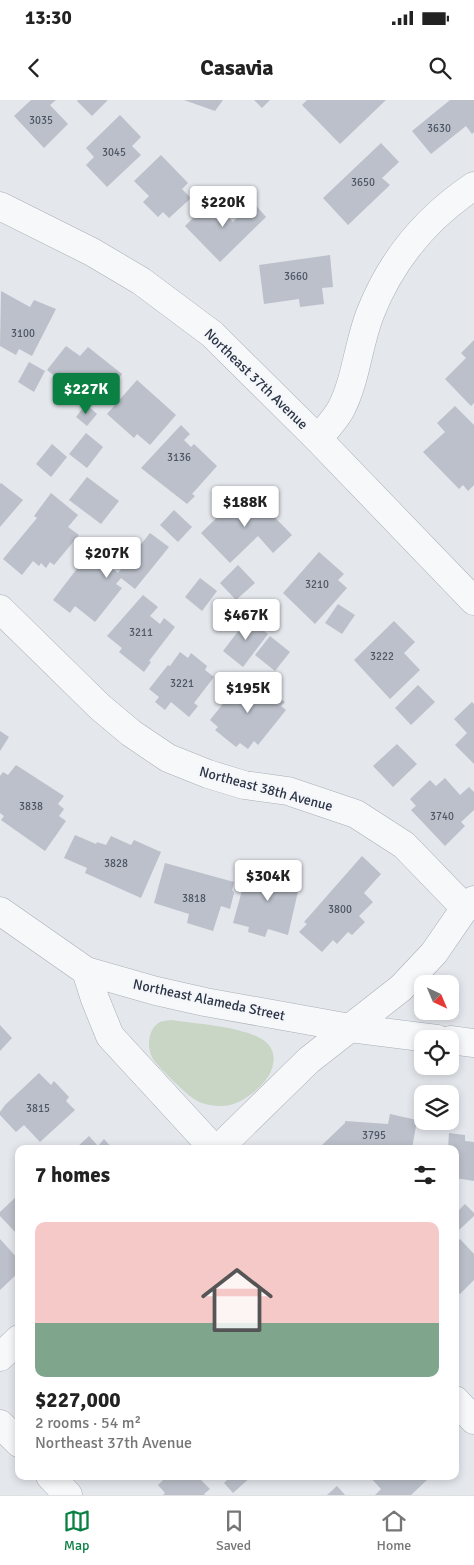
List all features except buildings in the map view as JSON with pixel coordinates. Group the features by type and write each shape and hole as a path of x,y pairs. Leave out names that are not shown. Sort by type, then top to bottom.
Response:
{"street":[{"path":"318,439 340,410 351,384 370,315 384,282 404,252 427,223 455,199 474,186"},
{"name":"Northeast 37th Avenue","path":"0,206 92,252 133,276 212,334 318,439 474,602"},
{"name":"Northeast 38th Avenue","path":"0,609 100,708 131,733 168,758 208,774 244,785 288,792 356,814 404,845 470,904"},
{"path":"222,1145 309,1060 408,981 434,954 470,904"},
{"name":"Northeast Alameda Street","path":"0,911 86,971 156,991 205,1002 350,1028 414,1036"},
{"path":"86,971 94,999 110,1036 210,1145"},
{"path":"459,1041 474,1043"},
{"path":"0,1357 15,1343"},
{"path":"459,1404 474,1420"},
{"path":"0,1424 15,1439"},
{"path":"54,1480 68,1495"}],"green space":[{"path":"172,1020 238,1030 258,1037 269,1046 274,1057 269,1075 252,1094 241,1101 229,1105 216,1106 197,1101 166,1074 153,1059 149,1049 149,1039 156,1025 160,1022"}]}
